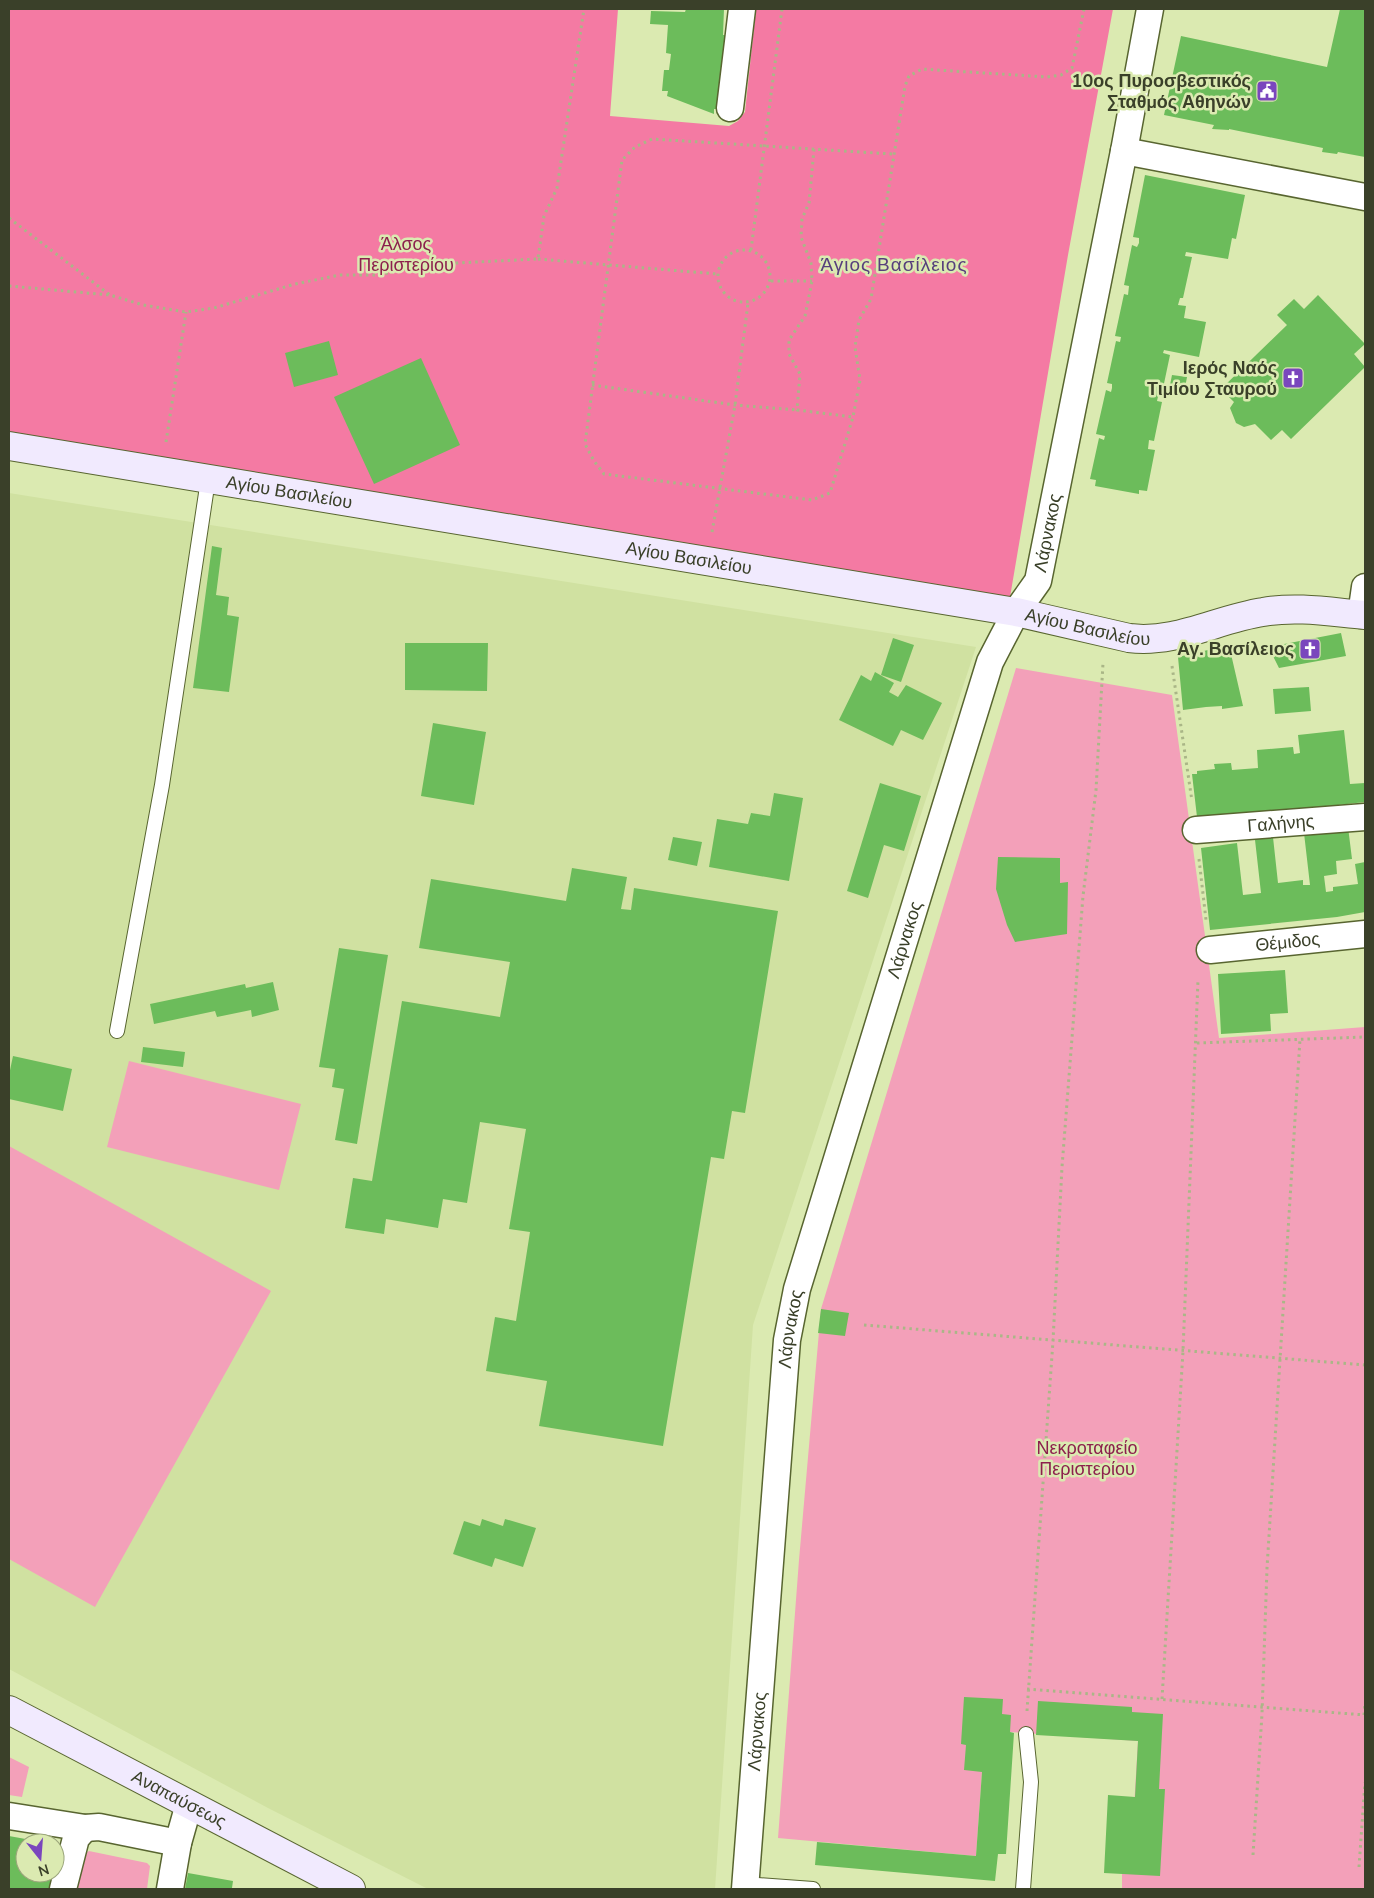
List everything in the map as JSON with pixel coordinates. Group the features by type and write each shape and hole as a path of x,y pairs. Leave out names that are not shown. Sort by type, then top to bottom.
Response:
{"street":[{"path":"730,108 742,9"},
{"name":"Λάρνακος","path":"745,1887 787,1340 797,1290 990,662 1016,612 1038,581 1124,151 1150,9"},
{"path":"1124,151 1365,197"},
{"name":"Αγίου Βασιλείου","path":"9,446 1016,612 1147,641 1167,639 1260,612 1304,608 1363,615"},
{"path":"1363,615 1365,587"},
{"name":"Γαλήνης","path":"1196,830 1365,817"},
{"name":"Θέμιδος","path":"1210,950 1365,934"},
{"name":"Αναπαύσεως","path":"9,1710 351,1889"},
{"path":"170,1889 178,1843 189,1804"},
{"path":"9,1816 85,1828 99,1827 178,1843"},
{"path":"63,1889 76,1838 85,1828"}],"lane":[{"path":"117,1031 162,785 208,480"},
{"path":"1023,1889 1031,1782 1026,1734"},
{"path":"745,1887 813,1889"}],"path":[{"path":"538,259 544,216 557,188 584,9"},
{"path":"751,250 782,9"},
{"path":"892,154 652,139 635,147 622,160 585,444 594,462 604,474 812,500 830,493 853,418 860,380 855,347 859,320 871,299 892,154 905,86 909,76 922,69 1047,78 1061,75 1072,68 1084,9"},
{"path":"796,410 800,374 789,354 789,340 805,316 812,281 811,263 801,237 802,219 809,203 814,149"},
{"path":"9,218 110,295"},
{"path":"736,250 751,250 767,261 771,281 763,296 748,303 732,300 720,289 717,274 722,259 736,250"},
{"path":"9,286 110,295 143,306 186,312 214,308 295,284 340,276 380,275 411,267 456,263 538,259 717,274"},
{"path":"771,281 812,281"},
{"path":"706,562 735,404 748,303"},
{"path":"161,472 186,312"},
{"path":"592,385 853,418"},
{"path":"1026,1734 1027,1688 1053,1341 1062,1167 1083,896 1096,790 1101,683 1106,632"},
{"path":"1167,639 1178,699 1210,950"},
{"path":"1162,1699 1183,1351 1197,1043 1198,980"},
{"path":"1197,1043 1365,1037"},
{"path":"1253,1855 1267,1568 1300,1039"},
{"path":"864,1325 1365,1366"},
{"path":"1027,1688 1365,1715 1365,1702"},
{"path":"1359,1867 1365,1782"}],"shaded area":[{"path":"9,493 976,647 753,1325 715,1889 428,1889 268,1808 9,1669"}],"green space":[{"name":"Άλσος Περιστερίου","path":"9,9 618,9 610,116 729,126 738,121 745,112 756,9 1113,9 1068,255 1009,603 9,436"},
{"name":"Νεκροταφείο Περιστερίου","path":"1016,668 1172,695 1219,1038 1365,1027 1365,1889 1122,1889 1122,1874 1130,1874 1138,1741 1010,1732 982,1772 976,1856 778,1838 799,1560 821,1309"},
{"path":"129,1061 301,1104 279,1190 107,1147"},
{"path":"9,1146 271,1291 95,1607 9,1559"},
{"path":"9,1757 29,1767 22,1797 9,1795"},
{"path":"89,1851 147,1863 150,1866 147,1889 76,1889 83,1855"}],"building":[{"path":"686,9 724,9 723,35 726,35 717,109 714,109 714,114 667,96 668,91 662,91 664,70 669,70 671,54 666,53 668,25 650,24 651,11 685,12"},
{"name":"10ος Πυροσβεστικός Σταθμός Αθηνών","path":"1340,9 1365,9 1365,157 1338,152 1337,154 1322,152 1323,148 1229,129 1212,129 1214,125 1164,115 1181,36 1327,67"},
{"path":"1145,175 1245,195 1236,239 1232,238 1228,259 1186,252 1185,256 1192,257 1183,298 1180,298 1178,305 1186,306 1184,318 1206,322 1199,357 1164,350 1163,353 1170,355 1162,393 1159,392 1157,401 1162,402 1154,441 1149,440 1148,449 1155,450 1147,491 1139,490 1139,494 1095,486 1096,480 1090,479 1099,438 1104,440 1105,436 1096,434 1106,390 1111,392 1112,388 1112,384 1107,383 1116,341 1120,342 1121,337 1115,336 1124,294 1128,295 1129,286 1124,285 1132,245 1137,247 1139,243 1139,238 1133,237"},
{"name":"Ιερός Ναός Τιμίου Σταυρού","path":"1318,295 1365,344 1354,354 1365,367 1291,439 1282,430 1271,440 1255,424 1244,427 1236,423 1230,408 1234,402 1221,389 1287,325 1277,315 1294,299 1304,309"},
{"path":"329,341 338,375 294,387 285,353"},
{"path":"421,358 460,445 374,484 334,397"},
{"path":"1172,375 1187,377 1184,393 1169,390"},
{"path":"212,546 222,548 216,595 229,597 227,615 239,617 229,692 193,688"},
{"name":"Αγ. Βασίλειος","path":"1341,633 1346,656 1279,668 1273,656 1274,646"},
{"path":"893,638 914,645 901,682 881,675"},
{"path":"405,643 488,643 487,691 405,690"},
{"path":"1208,650 1231,654 1243,706 1222,709 1222,706 1183,710 1178,657"},
{"path":"875,672 894,683 889,692 898,697 906,685 942,703 923,740 901,730 893,746 839,720 861,675 871,681"},
{"path":"1309,687 1311,711 1275,714 1273,689"},
{"path":"433,723 486,732 474,805 421,796"},
{"path":"1344,730 1350,784 1365,783 1365,802 1256,814 1256,811 1244,814 1197,817 1192,774 1197,774 1197,771 1215,769 1214,764 1231,763 1232,770 1258,768 1257,750 1293,747 1294,754 1300,753 1298,735"},
{"path":"880,783 921,796 904,851 884,845 868,898 847,891"},
{"path":"774,793 803,798 789,881 709,867 717,819 748,824 751,813 770,816"},
{"path":"1348,827 1352,859 1336,861 1337,874 1324,876 1326,892 1333,891 1333,887 1358,884 1355,864 1365,862 1365,912 1337,917 1210,930 1201,848 1237,843 1243,895 1261,893 1254,831 1272,828 1278,883 1303,880 1303,885 1310,885 1304,833"},
{"path":"673,837 702,842 697,866 668,860"},
{"path":"998,857 1060,858 1060,883 1068,882 1067,934 1015,942 1007,925 996,889"},
{"path":"572,868 627,877 621,909 631,910 634,888 778,911 745,1113 732,1111 724,1159 711,1157 663,1446 539,1426 547,1381 486,1371 495,1317 516,1321 530,1232 509,1229 526,1129 480,1122 467,1203 443,1199 438,1228 386,1219 384,1234 345,1228 353,1178 372,1181 402,1001 500,1017 510,962 419,948 431,879 566,901"},
{"path":"339,948 388,955 357,1144 335,1140 344,1089 332,1087 335,1069 319,1067"},
{"path":"1285,970 1288,1013 1270,1014 1271,1031 1221,1034 1218,974"},
{"path":"273,982 279,1010 252,1017 251,1010 217,1017 215,1011 154,1024 150,1004 245,984 246,988"},
{"path":"143,1047 185,1052 183,1067 141,1062"},
{"path":"13,1056 72,1069 63,1111 9,1099 9,1075"},
{"path":"821,1309 849,1313 845,1336 818,1333"},
{"path":"482,1519 503,1526 505,1519 536,1528 523,1567 495,1558 492,1567 453,1554 464,1521 480,1526"},
{"path":"964,1697 1003,1699 1002,1714 1011,1715 1010,1732 1014,1733 1006,1854 998,1854 995,1881 815,1865 817,1842 976,1856 982,1772 964,1770 966,1745 961,1744"},
{"path":"1038,1701 1132,1707 1132,1712 1163,1714 1159,1789 1165,1789 1160,1876 1104,1873 1108,1795 1135,1797 1138,1741 1036,1735"},
{"path":"9,1836 15,1837 15,1883 50,1883 49,1889 9,1889"},
{"path":"188,1873 233,1881 232,1888 236,1889 185,1889"}],"place":[{"name":"10ος Πυροσβεστικός Σταθμός Αθηνών","path":"1267,91"},
{"name":"Ιερός Ναός Τιμίου Σταυρού","path":"1293,378"},
{"name":"Αγ. Βασίλειος","path":"1310,649"}],"district":[{"name":"Άγιος Βασίλειος","path":"894,264"}]}
